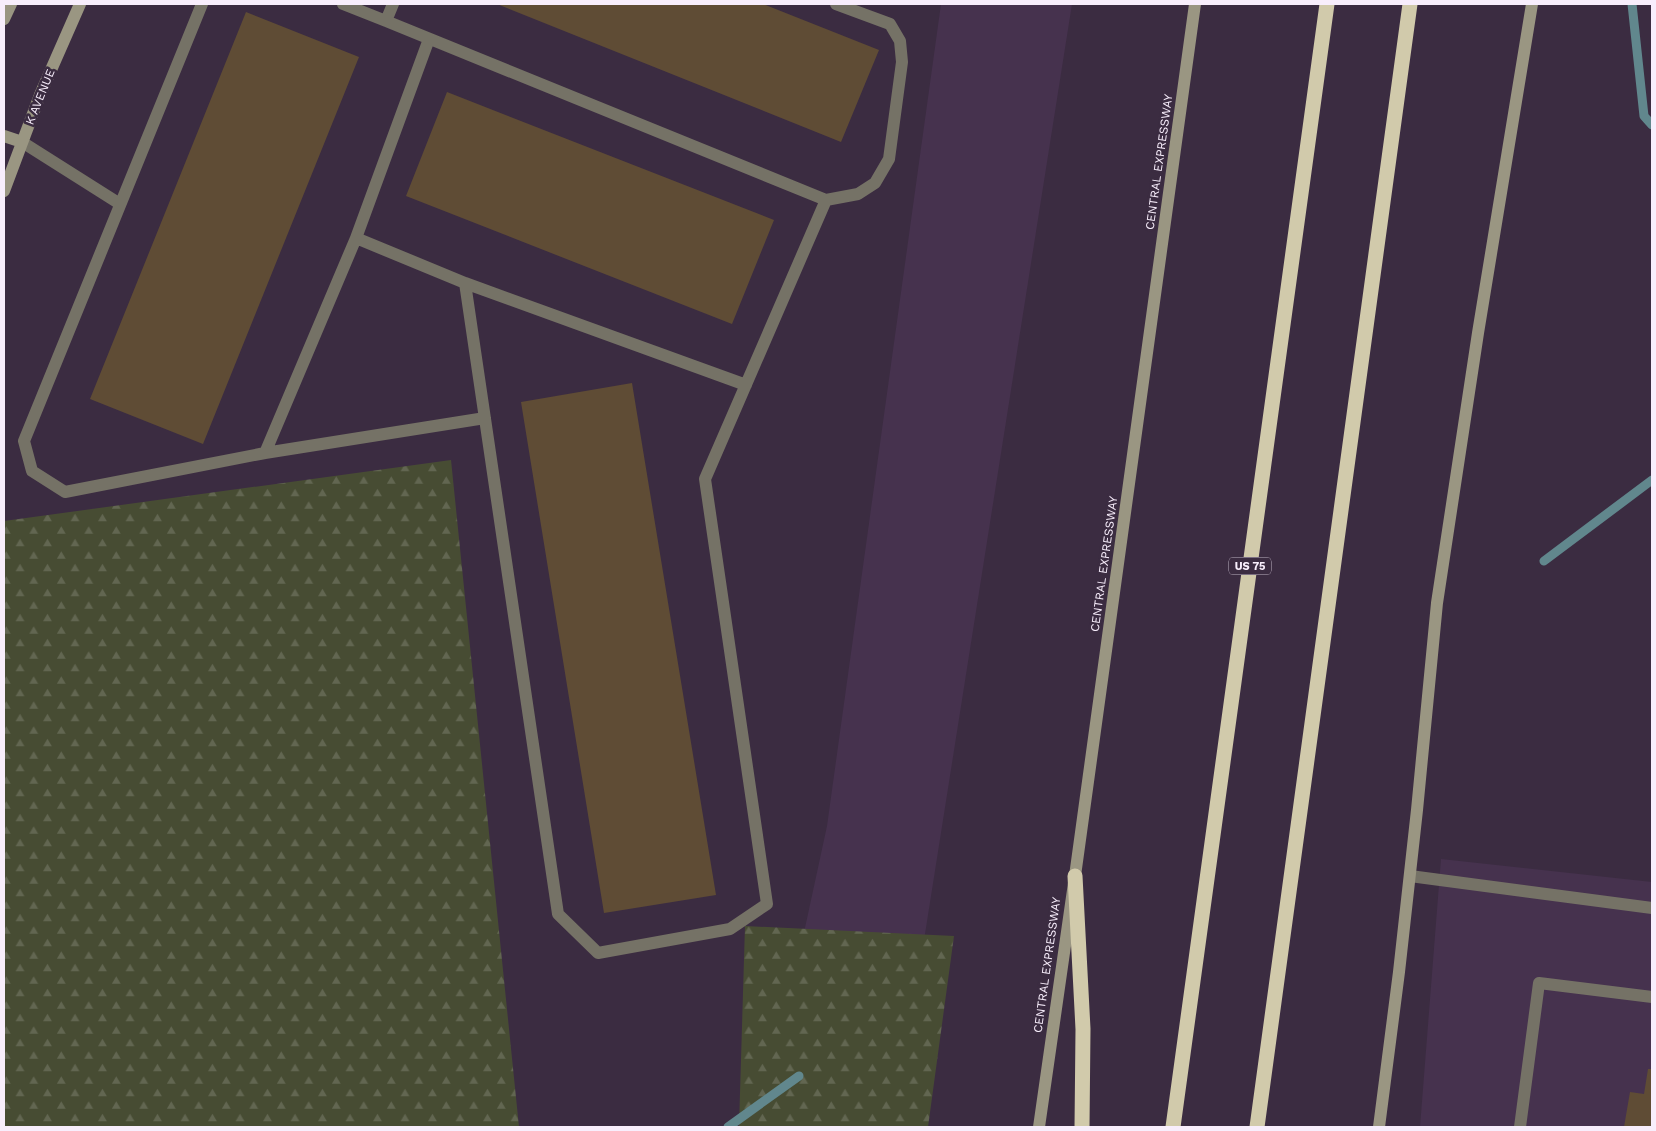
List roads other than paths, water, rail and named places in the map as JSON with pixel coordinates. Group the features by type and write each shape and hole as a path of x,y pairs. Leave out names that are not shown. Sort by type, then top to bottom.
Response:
{"highway":[{"name":"US 75","path":"1173,1127 1327,4"},
{"path":"1257,1127 1410,4"},
{"path":"1075,876 1083,1029 1082,1127"}],"main road":[{"path":"4,19 11,4"},
{"name":"K AVENUE","path":"4,191 40,95 80,4"},
{"name":"CENTRAL EXPRESSWAY","path":"1039,1127 1195,4"},
{"path":"1379,1127 1400,972 1437,603 1478,333 1532,4"},
{"path":"4,136 22,142"}],"lane":[{"path":"202,4 24,441 32,471 65,492 264,453 485,418"},
{"path":"343,4 826,200 858,194 875,183 889,159 902,62 900,41 890,24 836,4"},
{"path":"386,21 393,4"},
{"path":"264,453 356,238 429,39"},
{"path":"22,142 120,204"},
{"path":"465,283 558,914 598,953 730,929 767,904 705,479 826,200"},
{"path":"356,238 465,283 746,385"},
{"path":"1410,876 1652,908"},
{"path":"1520,1127 1539,983 1652,997"}],"waterway":[{"path":"1632,4 1644,116 1652,125"},
{"path":"1544,561 1652,480"},
{"path":"728,1127 799,1076"}]}
